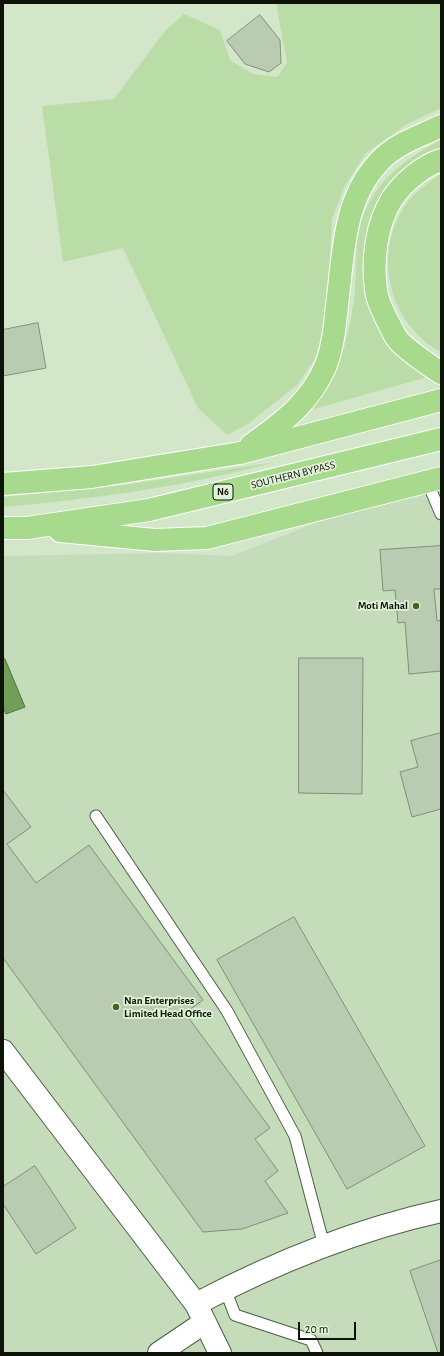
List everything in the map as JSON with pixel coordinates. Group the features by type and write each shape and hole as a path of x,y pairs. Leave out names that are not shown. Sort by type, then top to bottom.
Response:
{"highway":[{"path":"240,453 300,407 314,387 326,365 333,344 345,231 355,201 370,175 385,156 407,142 441,126"},
{"path":"441,160 432,163 410,178 392,199 382,222 376,244 374,265 376,291 385,316 397,339 420,359 441,373"},
{"path":"3,484 92,477 240,453 441,400"},
{"name":"SOUTHERN BYPASS","path":"3,528 27,528 149,510 441,439"},
{"path":"27,528 155,540 207,538 434,480"}],"street":[{"path":"3,1051 201,1313 220,1353"},
{"path":"159,1353 225,1289 255,1274 324,1246 401,1220 441,1211"}],"lane":[{"path":"434,480 441,514"},
{"path":"96,816 227,1011 295,1136 324,1246"},
{"path":"225,1289 235,1315 311,1340 317,1353"}],"shaded area":[{"path":"276,3 441,3 441,108 407,124 366,153 345,185 332,219 327,314 316,357 297,385 248,424 227,435 198,408 123,248 63,262 42,106 114,99 165,31 184,14 220,30 230,60 253,74 277,77 287,63"},
{"path":"441,140 441,148 419,159 366,272 431,376 307,411 323,393 330,382 341,357 349,329 354,302 359,230 367,207 383,183 403,163"},
{"path":"441,174 441,352 423,340 409,325 399,308 392,288 388,268 389,248 394,228 403,209 415,194"},
{"path":"276,462 175,485 106,496 3,507 3,497 123,485"},
{"path":"441,474 441,1353 3,1353 3,556 160,553 231,556"},
{"path":"5,659 25,707 6,714 3,707 3,660"}],"building":[{"path":"260,15 280,40 281,63 269,72 245,64 227,41"},
{"path":"38,323 46,368 3,376 3,330"},
{"name":"Moti Mahal","path":"441,546 441,589 434,589 437,621 441,620 441,671 409,674 405,622 398,623 395,590 383,591 380,550"},
{"path":"299,658 363,658 362,794 299,793"},
{"path":"441,733 441,809 412,817 400,772 418,767 411,741"},
{"name":"Nan Enterprises Limited Head Office","path":"3,790 31,827 7,844 36,883 89,845 203,1000 185,1013 270,1128 255,1139 278,1171 265,1181 288,1213 242,1229 203,1232 3,958"},
{"path":"294,917 425,1146 347,1189 217,960"},
{"path":"35,1166 76,1228 36,1254 3,1204 3,1187"},
{"path":"441,1260 441,1353 438,1353 410,1271"}],"place":[{"name":"Moti Mahal","path":"416,606"},
{"name":"Nan Enterprises Limited Head Office","path":"116,1007"}]}
